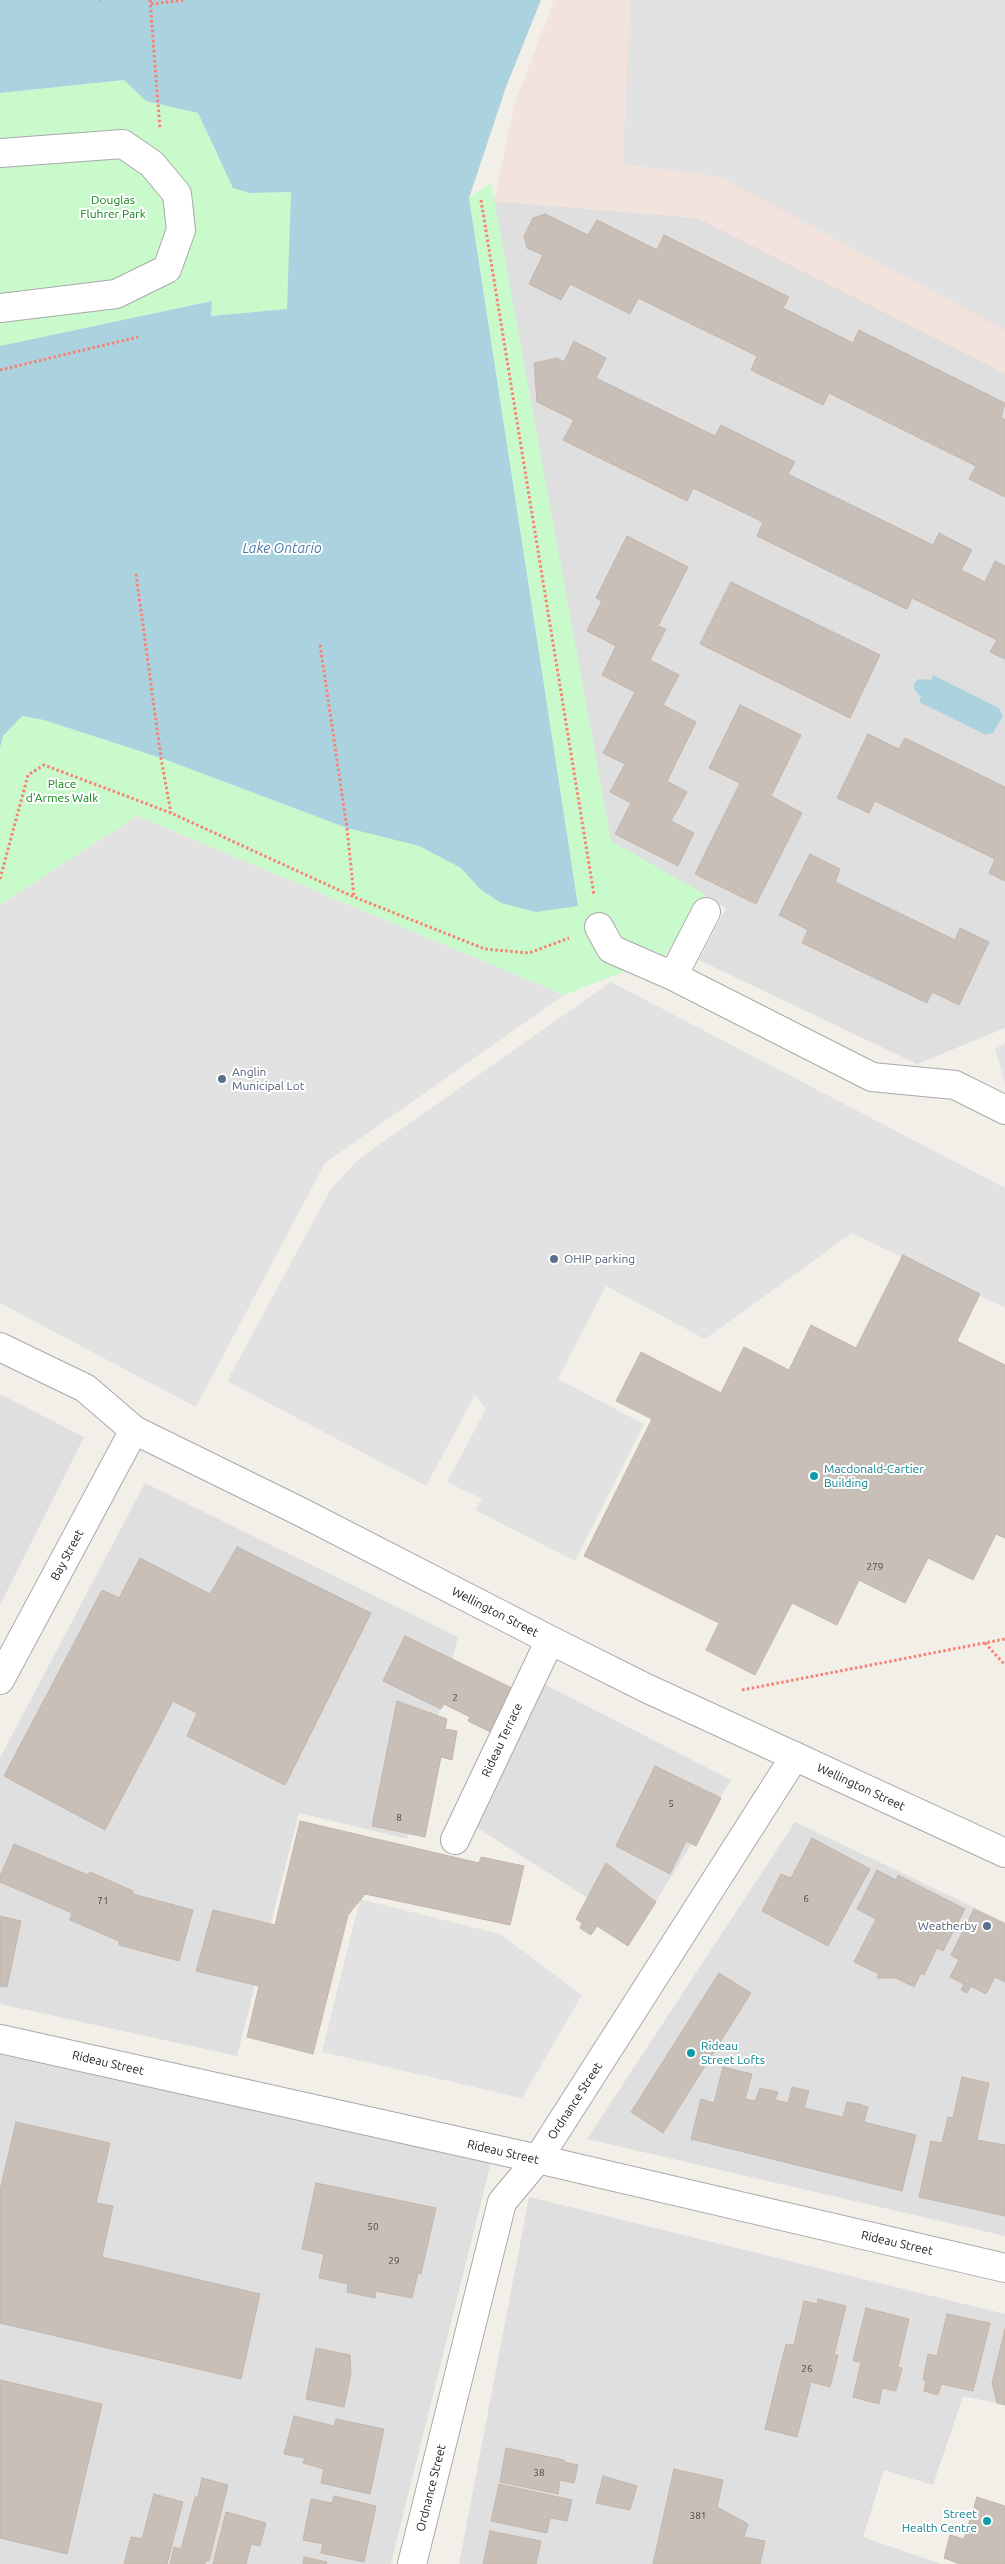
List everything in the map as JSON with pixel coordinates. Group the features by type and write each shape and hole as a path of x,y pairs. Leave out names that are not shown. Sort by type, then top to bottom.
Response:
{"street":[{"path":"0,153 123,144 152,164 177,194 181,230 167,269 116,294 0,308"},
{"path":"673,976 706,912"},
{"path":"599,927 611,948 673,976 872,1077 955,1085 1005,1110"},
{"name":"Wellington Street","path":"0,1346 85,1388 134,1430 301,1512 550,1640 646,1688 1005,1853"},
{"name":"Bay Street","path":"0,1680 134,1430"},
{"name":"Rideau Terrace","path":"455,1840 550,1640"},
{"name":"Ordnance Street","path":"412,2564 502,2202 538,2159 795,1756"},
{"name":"Rideau Street","path":"0,2039 538,2159 1005,2268"}],"path":[{"path":"158,91 151,2 186,0"},
{"path":"0,879 28,775 44,765 171,813 354,897 485,948 529,953 599,927 481,200"},
{"path":"0,370 138,337"},
{"path":"136,574 171,813"},
{"path":"320,645 347,828 354,897"},
{"path":"742,1690 1005,1639"},
{"path":"985,1643 1005,1665"}],"shaded area":[{"path":"554,0 1005,0 1005,373 698,218 494,201 514,106"},
{"path":"630,0 1005,0 1005,330 720,177 623,164"},
{"path":"494,201 698,218 1005,373 1005,1028 917,1064 699,960 726,908 611,842"},
{"name":"Anglin Municipal Lot","path":"137,816 564,995 325,1163 196,1407 0,1303 0,905"},
{"name":"OHIP parking","path":"611,982 1005,1188 1005,1308 852,1233 705,1339 606,1286 558,1379 644,1424 575,1561 475,1510 482,1499 447,1482 486,1409 475,1395 426,1486 227,1381 331,1189 360,1158"},
{"path":"1005,1043 1005,1083 995,1049"},
{"path":"0,1394 84,1437 0,1605"},
{"path":"145,1483 458,1637 407,1839 299,1813 237,2056 0,2004 0,1758"},
{"path":"542,1683 731,1780 638,1930 473,1825"},
{"path":"795,1822 1005,1922 1005,2236 587,2139"},
{"path":"360,1899 500,1934 582,1995 522,2098 322,2052"},
{"path":"0,2040 492,2158 391,2564 0,2564"},
{"path":"529,2197 1005,2314 1005,2405 963,2396 933,2485 884,2470 863,2537 941,2564 459,2564"}],"green space":[{"name":"Douglas Fluhrer Park","path":"124,80 146,101 198,113 216,153 250,193 291,192 288,309 210,316 211,301 0,346 0,93"},
{"name":"Place d'Armes Walk","path":"491,182 611,841 706,895 664,956 564,995 137,816 0,905 0,747 3,736 22,716 44,720 161,758 347,828 419,846 461,868 480,889 469,198"}],"water":[{"name":"Lake Ontario","path":"0,0 541,0 506,87 469,198 578,906 536,912 501,903 480,889 461,868 419,846 347,828 161,758 44,720 22,716 3,736 0,748 0,346 212,301 211,316 287,309 291,192 250,193 233,188 198,113 146,101 124,80 0,93"},
{"path":"933,675 999,708 1003,716 993,733 986,735 919,702 921,697 914,689 914,683 919,679 931,680"}],"building":[{"path":"545,214 588,235 597,220 657,250 664,235 789,297 783,308 853,343 859,330 1005,403 1001,418 1005,420 1005,497 969,479 976,466 829,393 823,405 751,370 757,356 638,298 630,314 570,284 561,300 529,284 543,255 527,248 524,236 533,218"},
{"path":"574,341 606,358 596,378 715,436 721,425 795,462 788,474 933,545 939,533 972,550 961,570 985,582 995,561 1005,566 1005,659 990,652 997,640 912,598 907,609 904,608 757,536 763,522 693,488 687,501 563,440 574,420 537,402 534,363 557,358 564,362"},
{"path":"627,536 688,567 658,626 666,629 650,660 679,675 663,705 696,722 667,781 687,792 671,821 694,833 678,866 615,834 631,803 610,792 625,764 603,753 635,692 602,675 616,646 587,631 602,601 596,598"},
{"path":"731,582 880,655 850,718 700,644"},
{"path":"740,705 801,735 771,796 802,813 756,904 695,874 740,783 709,768"},
{"path":"868,734 899,749 905,738 1005,787 1005,881 989,873 995,859 875,801 869,813 837,798"},
{"path":"810,854 840,869 835,882 955,940 960,928 989,942 959,1005 932,992 927,1003 802,943 808,930 779,915"},
{"name":"Macdonald-Cartier Building","path":"903,1255 980,1294 957,1341 1005,1365 1005,1538 996,1534 973,1580 928,1558 905,1603 859,1580 837,1625 792,1603 755,1675 706,1650 719,1623 584,1556 652,1419 616,1401 641,1352 721,1393 744,1347 789,1370 811,1325 856,1348"},
{"path":"237,1547 371,1613 285,1785 187,1736 197,1713 173,1701 105,1830 4,1776 102,1590 119,1598 140,1558 210,1594"},
{"path":"405,1636 518,1691 497,1735 468,1721 470,1717 444,1704 441,1709 383,1681"},
{"path":"397,1701 447,1719 445,1729 457,1731 452,1760 441,1757 425,1837 372,1826"},
{"path":"655,1766 721,1798 696,1846 686,1841 670,1874 616,1846"},
{"path":"300,1821 479,1863 481,1857 524,1866 510,1925 365,1894 348,1915 313,2054 247,2037 259,1986 196,1971 213,1910 275,1925"},
{"path":"812,1838 870,1869 828,1946 762,1911 781,1874 791,1878"},
{"path":"14,1844 88,1875 90,1872 133,1891 133,1894 193,1910 179,1961 119,1945 119,1941 70,1920 72,1913 0,1882 0,1876"},
{"path":"606,1863 656,1902 628,1946 597,1926 591,1935 580,1928 582,1923 576,1919"},
{"path":"877,1870 896,1880 898,1875 965,1909 943,1951 937,1948 924,1975 921,1973 914,1987 896,1978 877,1978 879,1974 854,1962 876,1919 857,1909"},
{"path":"974,1909 1005,1924 1005,1982 995,1977 986,1994 971,1986 967,1993 961,1990 964,1984 950,1977 959,1960 951,1955"},
{"path":"0,1916 21,1921 7,1987 0,1986"},
{"name":"Rideau Street Lofts","path":"719,1973 751,1993 663,2133 631,2112"},
{"path":"723,2067 752,2074 745,2099 755,2101 760,2088 778,2092 775,2100 788,2103 792,2087 809,2091 804,2108 843,2117 847,2102 859,2104 868,2107 864,2122 916,2135 902,2191 691,2139 701,2099 714,2103"},
{"path":"962,2077 989,2083 977,2140 1005,2145 1005,2216 919,2197 931,2141 942,2143 948,2117 953,2118"},
{"path":"16,2122 110,2143 96,2203 113,2206 102,2257 260,2294 241,2379 0,2323 0,2190"},
{"path":"316,2183 436,2208 421,2274 418,2273 412,2298 376,2291 375,2298 347,2292 348,2284 319,2278 324,2254 302,2249"},
{"path":"818,2299 846,2306 834,2355 838,2355 830,2387 811,2382 797,2437 765,2429 786,2344 794,2345 804,2301 817,2304"},
{"path":"866,2308 909,2319 898,2367 902,2368 896,2391 882,2388 879,2404 853,2397 861,2362 853,2361"},
{"path":"947,2314 990,2323 973,2391 941,2384 938,2395 924,2391 926,2380 923,2380 928,2354 937,2356"},
{"path":"1005,2329 1005,2405 997,2403 992,2383"},
{"path":"316,2348 350,2355 351,2373 344,2407 306,2399"},
{"path":"0,2380 102,2404 67,2554 0,2538"},
{"path":"294,2416 334,2426 336,2419 384,2429 370,2494 321,2483 324,2469 303,2463 305,2458 284,2454"},
{"path":"506,2448 564,2460 564,2462 578,2465 574,2483 560,2480 558,2494 500,2482"},
{"path":"674,2469 723,2480 717,2507 748,2524 744,2537 765,2541 760,2564 653,2564"},
{"path":"603,2476 637,2486 630,2510 596,2503"},
{"path":"202,2478 228,2485 209,2561 206,2560 205,2564 170,2564 174,2547 181,2549 195,2497 198,2497"},
{"path":"499,2484 572,2500 567,2521 550,2518 547,2533 491,2521"},
{"path":"154,2494 183,2502 167,2564 124,2564 131,2537 142,2539"},
{"path":"334,2496 376,2506 364,2562 321,2553 323,2544 303,2540 311,2499 332,2503"},
{"name":"Street Health Centre","path":"977,2497 1005,2506 1005,2564 960,2564 944,2558 950,2535 964,2539"},
{"path":"226,2512 266,2523 260,2546 251,2544 246,2564 213,2564"},
{"path":"490,2531 541,2541 536,2564 483,2564"},
{"path":"304,2557 327,2562 326,2564 303,2564"}],"place":[{"name":"Anglin Municipal Lot","path":"222,1079"},
{"name":"OHIP parking","path":"554,1259"},
{"name":"Macdonald-Cartier Building","path":"814,1476"},
{"name":"Weatherby","path":"987,1926"},
{"name":"Rideau Street Lofts","path":"691,2053"},
{"name":"Street Health Centre","path":"987,2521"}]}
